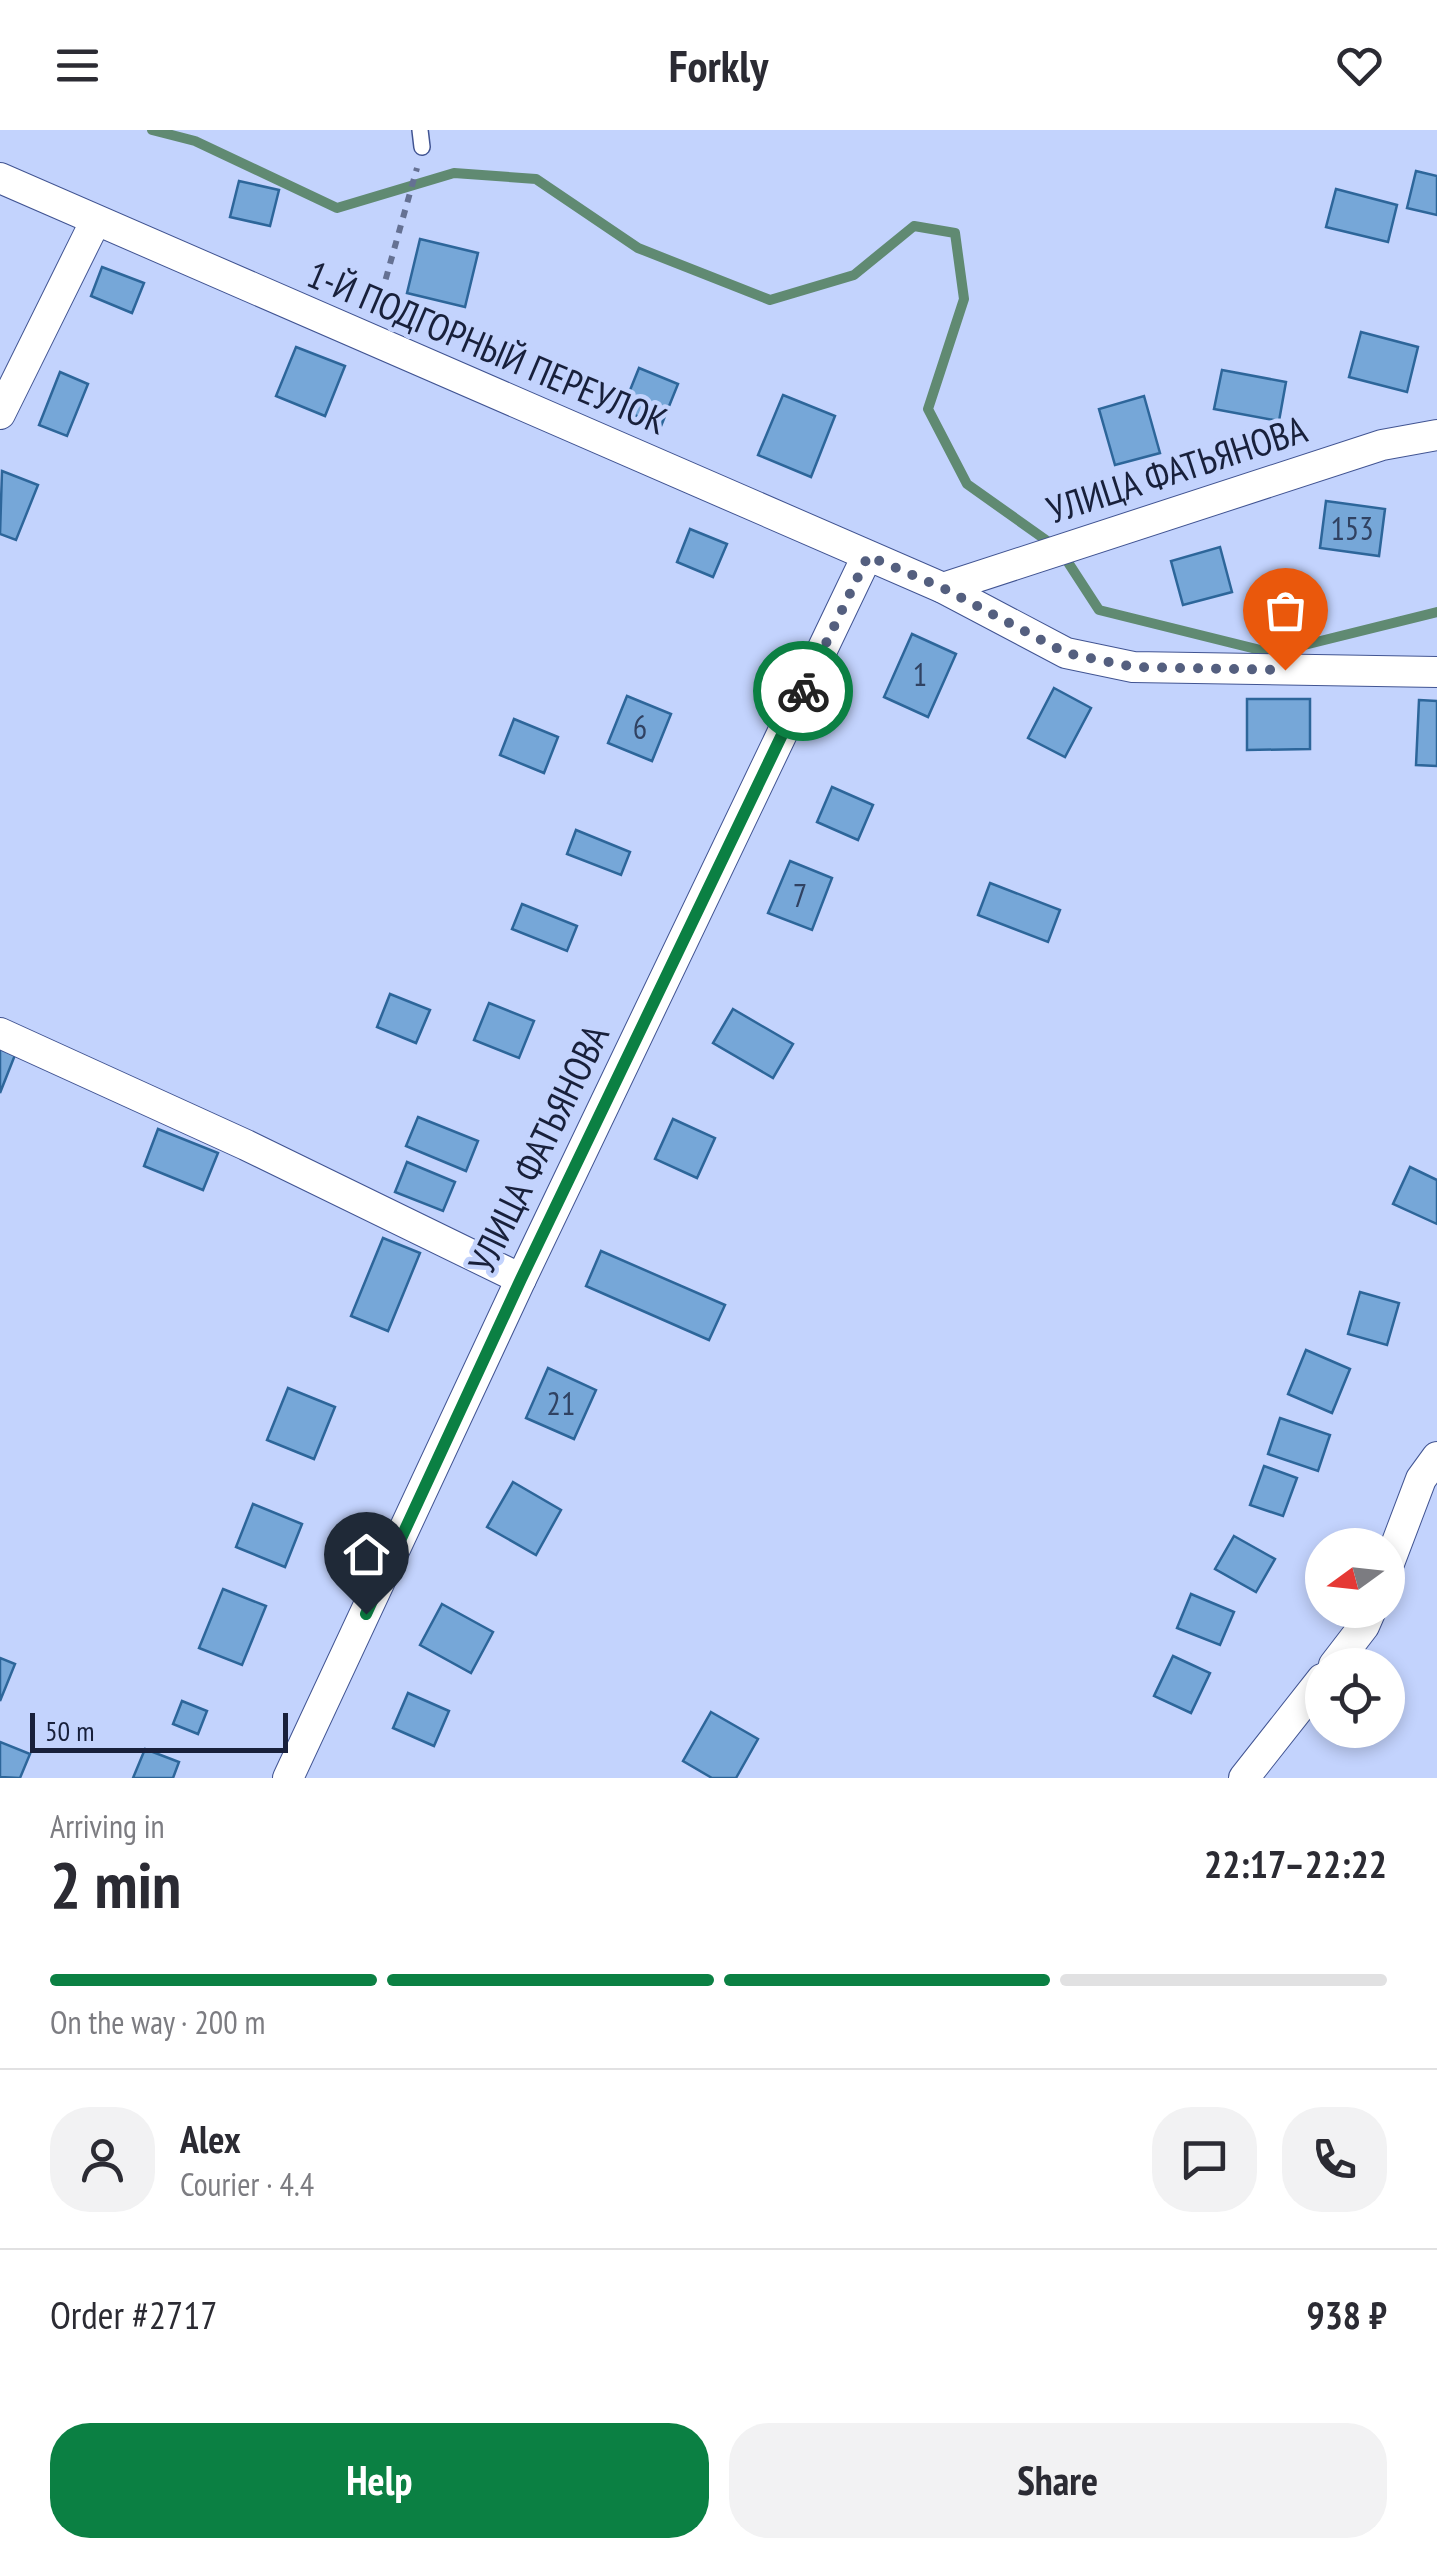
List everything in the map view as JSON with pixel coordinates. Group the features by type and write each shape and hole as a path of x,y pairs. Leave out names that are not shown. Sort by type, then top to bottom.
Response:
{"street":[{"name":"1-Й ПОДГОРНЫЙ ПЕРЕУЛОК","path":"0,178 943,588 1066,653 1133,667 1437,672"},
{"path":"0,414 95,222"},
{"name":"УЛИЦА ФАТЬЯНОВА","path":"943,588 1382,445 1437,436"},
{"name":"УЛИЦА ФАТЬЯНОВА","path":"288,1778 521,1279 868,556"},
{"path":"0,1033 246,1145 521,1279"},
{"path":"1403,1528 1421,1480 1437,1457"},
{"path":"1347,1648 1362,1628"},
{"path":"1244,1778 1305,1701"}],"lane":[{"path":"420,130 422,147"}],"path":[{"path":"368,340 422,147"}],"building":[{"path":"1416,171 1437,176 1437,215 1407,208"},
{"path":"239,181 279,190 270,226 230,217"},
{"path":"1336,189 1397,205 1388,242 1326,227"},
{"path":"420,239 478,253 465,307 407,293"},
{"path":"102,267 144,283 132,313 91,296"},
{"path":"1361,332 1418,347 1407,392 1349,377"},
{"path":"296,347 345,366 325,416 276,396"},
{"path":"639,368 678,384 661,426 622,410"},
{"path":"1222,370 1286,382 1279,421 1214,409"},
{"path":"60,372 88,384 67,436 39,425"},
{"path":"783,395 835,416 811,477 758,455"},
{"path":"1144,396 1160,453 1115,465 1099,409"},
{"path":"2,471 38,485 16,540 0,534"},
{"path":"1326,501 1385,509 1379,556 1320,548"},
{"path":"690,529 727,544 713,577 677,562"},
{"path":"1220,547 1232,592 1183,605 1171,561"},
{"path":"912,634 956,654 928,717 884,697"},
{"path":"1054,688 1091,708 1065,757 1028,738"},
{"path":"627,696 671,714 652,761 608,743"},
{"path":"1247,699 1310,699 1310,749 1247,750"},
{"path":"1419,700 1437,701 1437,766 1416,765"},
{"path":"514,719 558,737 544,773 500,755"},
{"path":"832,787 873,805 858,840 817,822"},
{"path":"576,830 630,852 621,875 567,854"},
{"path":"790,861 832,878 812,930 768,913"},
{"path":"990,883 1060,910 1048,942 978,915"},
{"path":"522,904 577,926 567,951 512,929"},
{"path":"390,994 430,1010 416,1043 377,1027"},
{"path":"489,1003 534,1021 519,1058 474,1040"},
{"path":"733,1009 793,1044 773,1078 713,1043"},
{"path":"0,1049 15,1055 0,1093"},
{"path":"418,1117 478,1141 466,1171 406,1146"},
{"path":"673,1119 715,1138 697,1178 655,1159"},
{"path":"158,1129 218,1153 203,1190 144,1166"},
{"path":"407,1162 455,1182 443,1211 395,1192"},
{"path":"1410,1167 1437,1180 1437,1224 1393,1204"},
{"path":"383,1238 420,1253 388,1331 351,1316"},
{"path":"601,1251 725,1305 709,1340 586,1286"},
{"path":"1360,1292 1399,1303 1387,1345 1348,1334"},
{"path":"1306,1350 1350,1369 1332,1413 1288,1394"},
{"path":"548,1368 596,1390 574,1439 526,1418"},
{"path":"288,1388 335,1407 314,1459 267,1440"},
{"path":"1280,1418 1330,1435 1318,1471 1268,1454"},
{"path":"1264,1466 1297,1478 1283,1516 1250,1505"},
{"path":"513,1482 561,1510 536,1555 487,1527"},
{"path":"253,1504 302,1524 285,1567 236,1547"},
{"path":"1234,1536 1275,1559 1256,1592 1215,1569"},
{"path":"223,1589 266,1606 242,1665 199,1648"},
{"path":"1191,1594 1234,1612 1220,1645 1177,1628"},
{"path":"442,1604 493,1632 471,1673 420,1645"},
{"path":"1173,1656 1210,1673 1191,1713 1154,1696"},
{"path":"0,1658 15,1664 0,1701"},
{"path":"408,1693 449,1711 434,1746 393,1728"},
{"path":"182,1701 207,1711 198,1734 173,1724"},
{"path":"711,1712 758,1739 736,1778 712,1778 683,1761"},
{"path":"0,1742 30,1754 20,1778 0,1777"},
{"path":"145,1749 179,1762 173,1778 133,1778"}],"waterway":[{"path":"152,130 195,141 337,208 454,173 536,179 638,248 770,300 854,275 914,226 955,233 964,299 928,409 967,484 1060,550 1099,610 1272,653 1437,612"}],"way so far":[{"path":"803,691 868,556 943,588 1066,653 1133,667 1285,670"}],"route":[{"path":"366,1614 521,1279 803,691"}]}
